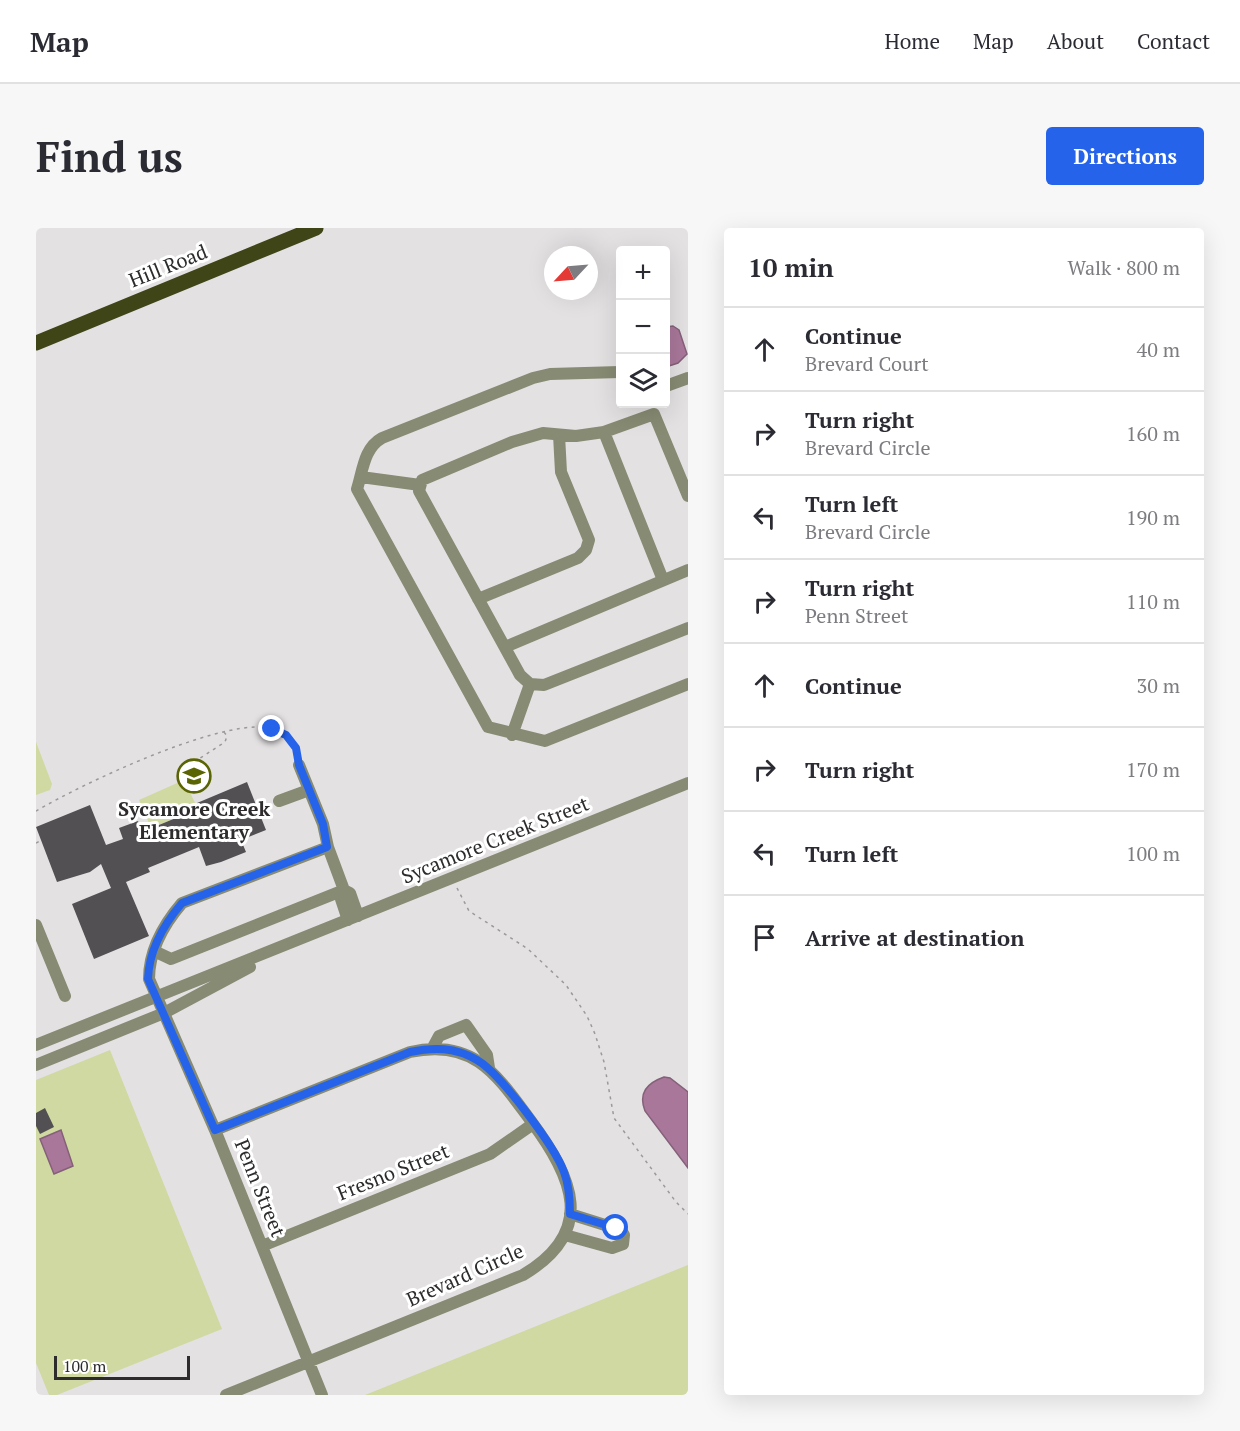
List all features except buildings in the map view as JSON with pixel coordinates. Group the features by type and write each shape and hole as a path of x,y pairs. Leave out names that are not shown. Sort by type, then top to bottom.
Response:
{"main road":[{"name":"Hill Road","path":"36,343 316,228"}],"street":[{"path":"616,372 550,374 533,378 382,438 372,444 357,489 488,727 512,735 545,741 688,684"},
{"path":"670,385 688,378"},
{"path":"688,496 653,409 604,432 576,436 543,433 512,442 429,476 422,480 418,491 520,675 530,684 544,686 688,628"},
{"path":"604,432 663,580"},
{"path":"478,599 578,558 586,550 589,540 561,472 559,435"},
{"path":"361,477 420,485"},
{"path":"505,647 688,570"},
{"path":"512,735 530,684"},
{"path":"299,765 323,824 327,847 344,890 341,899 353,918"},
{"name":"Sycamore Creek Street","path":"36,1045 688,783"},
{"path":"279,801 309,790"},
{"name":"Penn Street","path":"322,1395 215,1130 148,979 149,963 167,920 182,903 327,847"},
{"path":"154,951 171,959 344,890"},
{"path":"36,925 65,996"},
{"name":"Sycamore Creek Street","path":"36,1065 164,1013 317,932"},
{"path":"432,1048 439,1036 466,1025 488,1055 489,1068"},
{"path":"215,1130 410,1052 432,1048 466,1054 489,1068 533,1124 564,1171 570,1214 566,1235 612,1248 623,1244 625,1240 621,1230 570,1214"},
{"name":"Fresno Street","path":"262,1246 490,1154 533,1124"},
{"name":"Brevard Circle","path":"226,1395 523,1275 545,1259 566,1235"}],"path":[{"path":"36,811 108,774 224,732 264,727 286,735 296,748 299,765"},
{"path":"183,781 191,764 225,742 227,736 224,732"},
{"path":"36,843 40,841"},
{"path":"453,878 469,911 528,949 566,985 587,1016 595,1034 604,1062 614,1118 676,1202 688,1214"}],"green space":[{"path":"36,742 52,784 50,790 36,795"},
{"path":"184,780 198,809 151,828 139,800"},
{"path":"110,1050 222,1329 57,1395 49,1395 36,1363 36,1080"},
{"path":"688,1265 688,1395 365,1395"}],"shaded area":[{"path":"670,326 679,330 687,354 678,363 670,366 670,354"},
{"path":"664,1077 670,1078 688,1092 688,1168 645,1111 643,1105 643,1094 646,1089 653,1082"},
{"path":"61,1130 73,1166 54,1174 40,1139"}],"place":[{"name":"Sycamore Creek Elementary","path":"194,776"}],"route":[{"path":"272,729 286,735 296,748 299,765 323,824 327,847 182,903 167,920 149,963 148,979 215,1130 410,1052 432,1048 453,1050 478,1060 499,1078 557,1158 567,1183 570,1214 616,1228"}]}
